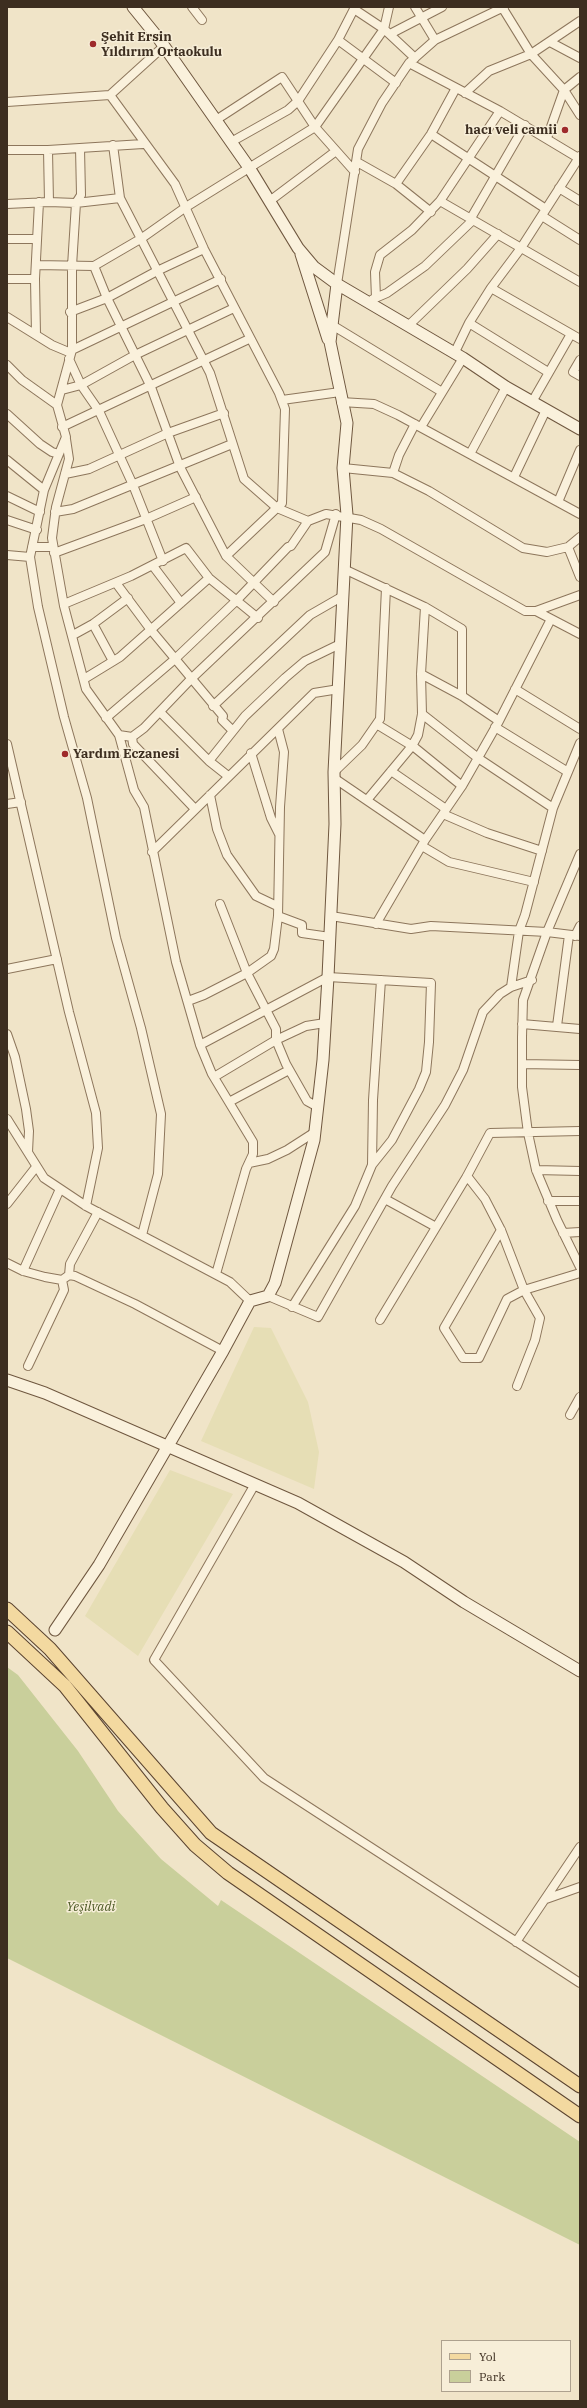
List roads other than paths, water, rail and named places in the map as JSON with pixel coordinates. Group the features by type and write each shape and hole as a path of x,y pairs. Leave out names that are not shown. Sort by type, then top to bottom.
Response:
{"main road":[{"path":"7,1609 50,1649 211,1833 580,2086"},
{"path":"7,1632 65,1686 162,1808 195,1845 228,1873 580,2116"}],"street":[{"path":"133,7 164,46 232,142 270,200 298,248 314,267 337,284 372,300 408,326 506,387 580,429"},
{"path":"192,7 202,20"},
{"path":"387,32 389,7"},
{"path":"415,7 436,40"},
{"path":"36,265 94,266 142,238 186,207 250,169 315,127 364,57 387,32 422,18 442,7"},
{"path":"330,342 337,284 358,149 368,128 396,83 412,61 436,40 503,7 531,54 564,90 580,115"},
{"path":"232,142 288,110 298,101 338,40 354,8 387,32 412,61 456,88 525,125 579,158 521,248 491,288 469,323 458,356 442,392 398,455 393,473"},
{"path":"465,93 489,71 531,54 580,21"},
{"path":"338,40 364,57 396,83"},
{"path":"550,42 580,58"},
{"path":"7,102 110,95 164,46"},
{"path":"216,120 282,77 315,127 355,172"},
{"path":"547,138 564,90 580,77"},
{"path":"396,184 431,134 456,88"},
{"path":"110,95 143,144 175,184 204,249 221,279 234,308 282,400 285,409 282,502 226,556"},
{"path":"372,300 375,272 380,255 412,230 431,212 469,159 500,111"},
{"path":"372,300 387,293 425,266 472,219 495,175 525,125"},
{"path":"431,134 495,175 580,240"},
{"path":"7,150 48,150 143,144"},
{"path":"113,145 120,198 204,360 224,413 232,444 244,479 277,508 308,521"},
{"path":"80,148 81,195 76,203 72,266 70,312 71,354 57,405 66,437 69,459 51,531 53,550 64,604 86,689 119,735 134,790 144,807 152,852 176,962 200,1045 214,1077 253,1142 253,1154 216,1274"},
{"path":"48,150 49,202"},
{"path":"270,200 336,150"},
{"path":"357,162 396,184 431,212"},
{"path":"559,188 580,201"},
{"path":"7,204 39,202 76,203 120,198"},
{"path":"440,201 580,282"},
{"path":"36,335 35,280 39,202"},
{"path":"408,326 467,269 498,234"},
{"path":"7,239 36,239"},
{"path":"268,1296 275,1283 302,1189 315,1132 318,1107 330,937 335,824 334,775 340,689 340,644 344,569 341,516 347,423 340,397 330,342 298,248"},
{"path":"70,312 107,298 157,271 204,249"},
{"path":"94,266 107,298 151,386 180,467 226,556 274,602"},
{"path":"7,279 35,280"},
{"path":"71,354 122,327 221,279"},
{"path":"491,288 580,339"},
{"path":"62,390 82,385 135,355 234,308"},
{"path":"7,317 52,345 71,354 82,385 99,411 133,485 163,561"},
{"path":"469,323 548,372"},
{"path":"332,324 442,392"},
{"path":"532,402 571,334"},
{"path":"62,427 99,411 250,338"},
{"path":"580,360 573,372 580,376"},
{"path":"7,365 22,380 57,405"},
{"path":"470,454 506,387"},
{"path":"282,400 340,397 374,404 418,425 580,514"},
{"path":"514,477 546,410"},
{"path":"65,474 89,469 168,433 224,413"},
{"path":"7,414 40,444 52,452 59,454"},
{"path":"66,437 44,490 37,530 30,557 38,607 64,717 87,798 116,938 141,1028 161,1114 158,1174 142,1235"},
{"path":"55,512 73,509 180,467 232,444"},
{"path":"558,502 580,450"},
{"path":"7,460 44,490"},
{"path":"343,468 393,473 428,491 523,548 547,552 568,547 580,537"},
{"path":"7,496 40,512"},
{"path":"32,547 53,550 146,519 196,497"},
{"path":"106,718 175,659 237,600 288,547 292,546 308,521 326,514 361,520 381,529 525,611 536,611 580,595"},
{"path":"132,737 160,712 192,679 258,618 325,552 341,516"},
{"path":"7,520 37,530"},
{"path":"568,547 578,567 580,577"},
{"path":"64,604 153,566 186,548 210,578 258,618"},
{"path":"7,555 30,557"},
{"path":"153,566 181,603"},
{"path":"344,569 425,607 462,629 462,696"},
{"path":"84,679 113,661 210,578"},
{"path":"116,582 151,630 222,716 222,720 233,731"},
{"path":"334,775 355,753 378,725 380,719 386,588"},
{"path":"213,706 310,615 343,596"},
{"path":"73,635 93,624 128,598"},
{"path":"367,800 412,746 418,734 422,714 421,674 425,607"},
{"path":"536,611 580,634"},
{"path":"376,924 424,843 462,786 497,724 551,619"},
{"path":"93,624 113,661"},
{"path":"209,761 233,731 294,670 305,661 340,644"},
{"path":"421,674 462,696 497,724 568,772"},
{"path":"152,852 314,692 340,689"},
{"path":"515,690 580,729"},
{"path":"160,712 209,761 228,776"},
{"path":"422,714 478,758 553,808"},
{"path":"378,725 412,746 462,786"},
{"path":"188,1000 204,995 247,973 271,956 278,916 277,906 284,752 278,729"},
{"path":"119,735 132,737"},
{"path":"132,737 133,744 195,809"},
{"path":"511,987 519,930 534,882 553,808 580,743"},
{"path":"7,744 9,760 21,802 57,959 96,1113 98,1148 86,1206"},
{"path":"251,753 271,818 280,836"},
{"path":"391,771 445,812 487,833 542,850"},
{"path":"334,775 449,862 534,882"},
{"path":"210,795 216,829 227,855 256,896 277,906"},
{"path":"7,804 21,802"},
{"path":"580,854 547,932 524,1000 522,1024 522,1064 528,1133 536,1170 548,1201 580,1267"},
{"path":"220,904 247,973 276,1029 276,1040 289,1070 307,1101 318,1107"},
{"path":"278,916 302,925 302,933 330,937"},
{"path":"331,916 411,929 431,926 519,930 575,936"},
{"path":"557,1026 575,936 580,926"},
{"path":"7,970 57,959"},
{"path":"200,1045 328,977 431,983 429,1042 426,1072 419,1089 392,1140 372,1165 355,1206 292,1307"},
{"path":"372,1165 373,1100 381,980"},
{"path":"55,1630 99,1566 223,1351 250,1301 268,1296 318,1317 385,1199 445,1105 462,1070 483,1012 500,994 511,987 532,980"},
{"path":"214,1077 276,1040 306,1026 325,1023"},
{"path":"522,1024 580,1029"},
{"path":"7,1034 15,1057 26,1109 29,1131 28,1153"},
{"path":"522,1064 580,1065"},
{"path":"229,1102 289,1070"},
{"path":"7,1119 44,1178 86,1206 230,1282 250,1301"},
{"path":"380,1320 467,1176 490,1133 580,1131"},
{"path":"249,1163 268,1159 287,1150 315,1132"},
{"path":"7,1204 36,1167"},
{"path":"536,1170 580,1171"},
{"path":"467,1176 486,1198 502,1230 524,1290 540,1318 535,1340 516,1386"},
{"path":"23,1271 60,1189"},
{"path":"385,1199 436,1227"},
{"path":"548,1201 580,1201"},
{"path":"28,1366 64,1290 70,1264 98,1212"},
{"path":"502,1230 444,1328 463,1358 479,1358 507,1299 524,1290 580,1273"},
{"path":"563,1233 580,1232"},
{"path":"7,1262 23,1271 66,1278 135,1304 223,1351"},
{"path":"7,1380 45,1394 298,1503 404,1562 464,1602 580,1671"},
{"path":"570,1415 580,1397"},
{"path":"255,1484 154,1660 264,1778 580,1984"},
{"path":"516,1942 580,1847"},
{"path":"546,1899 580,1887"}],"place":[{"name":"Şehit Ersin Yıldırım Ortaokulu","path":"93,44"},
{"name":"hacı veli camii","path":"565,130"},
{"name":"Yardım Eczanesi","path":"65,754"}],"park label":[{"name":"Yeşilvadi","path":"91,1907"}]}
